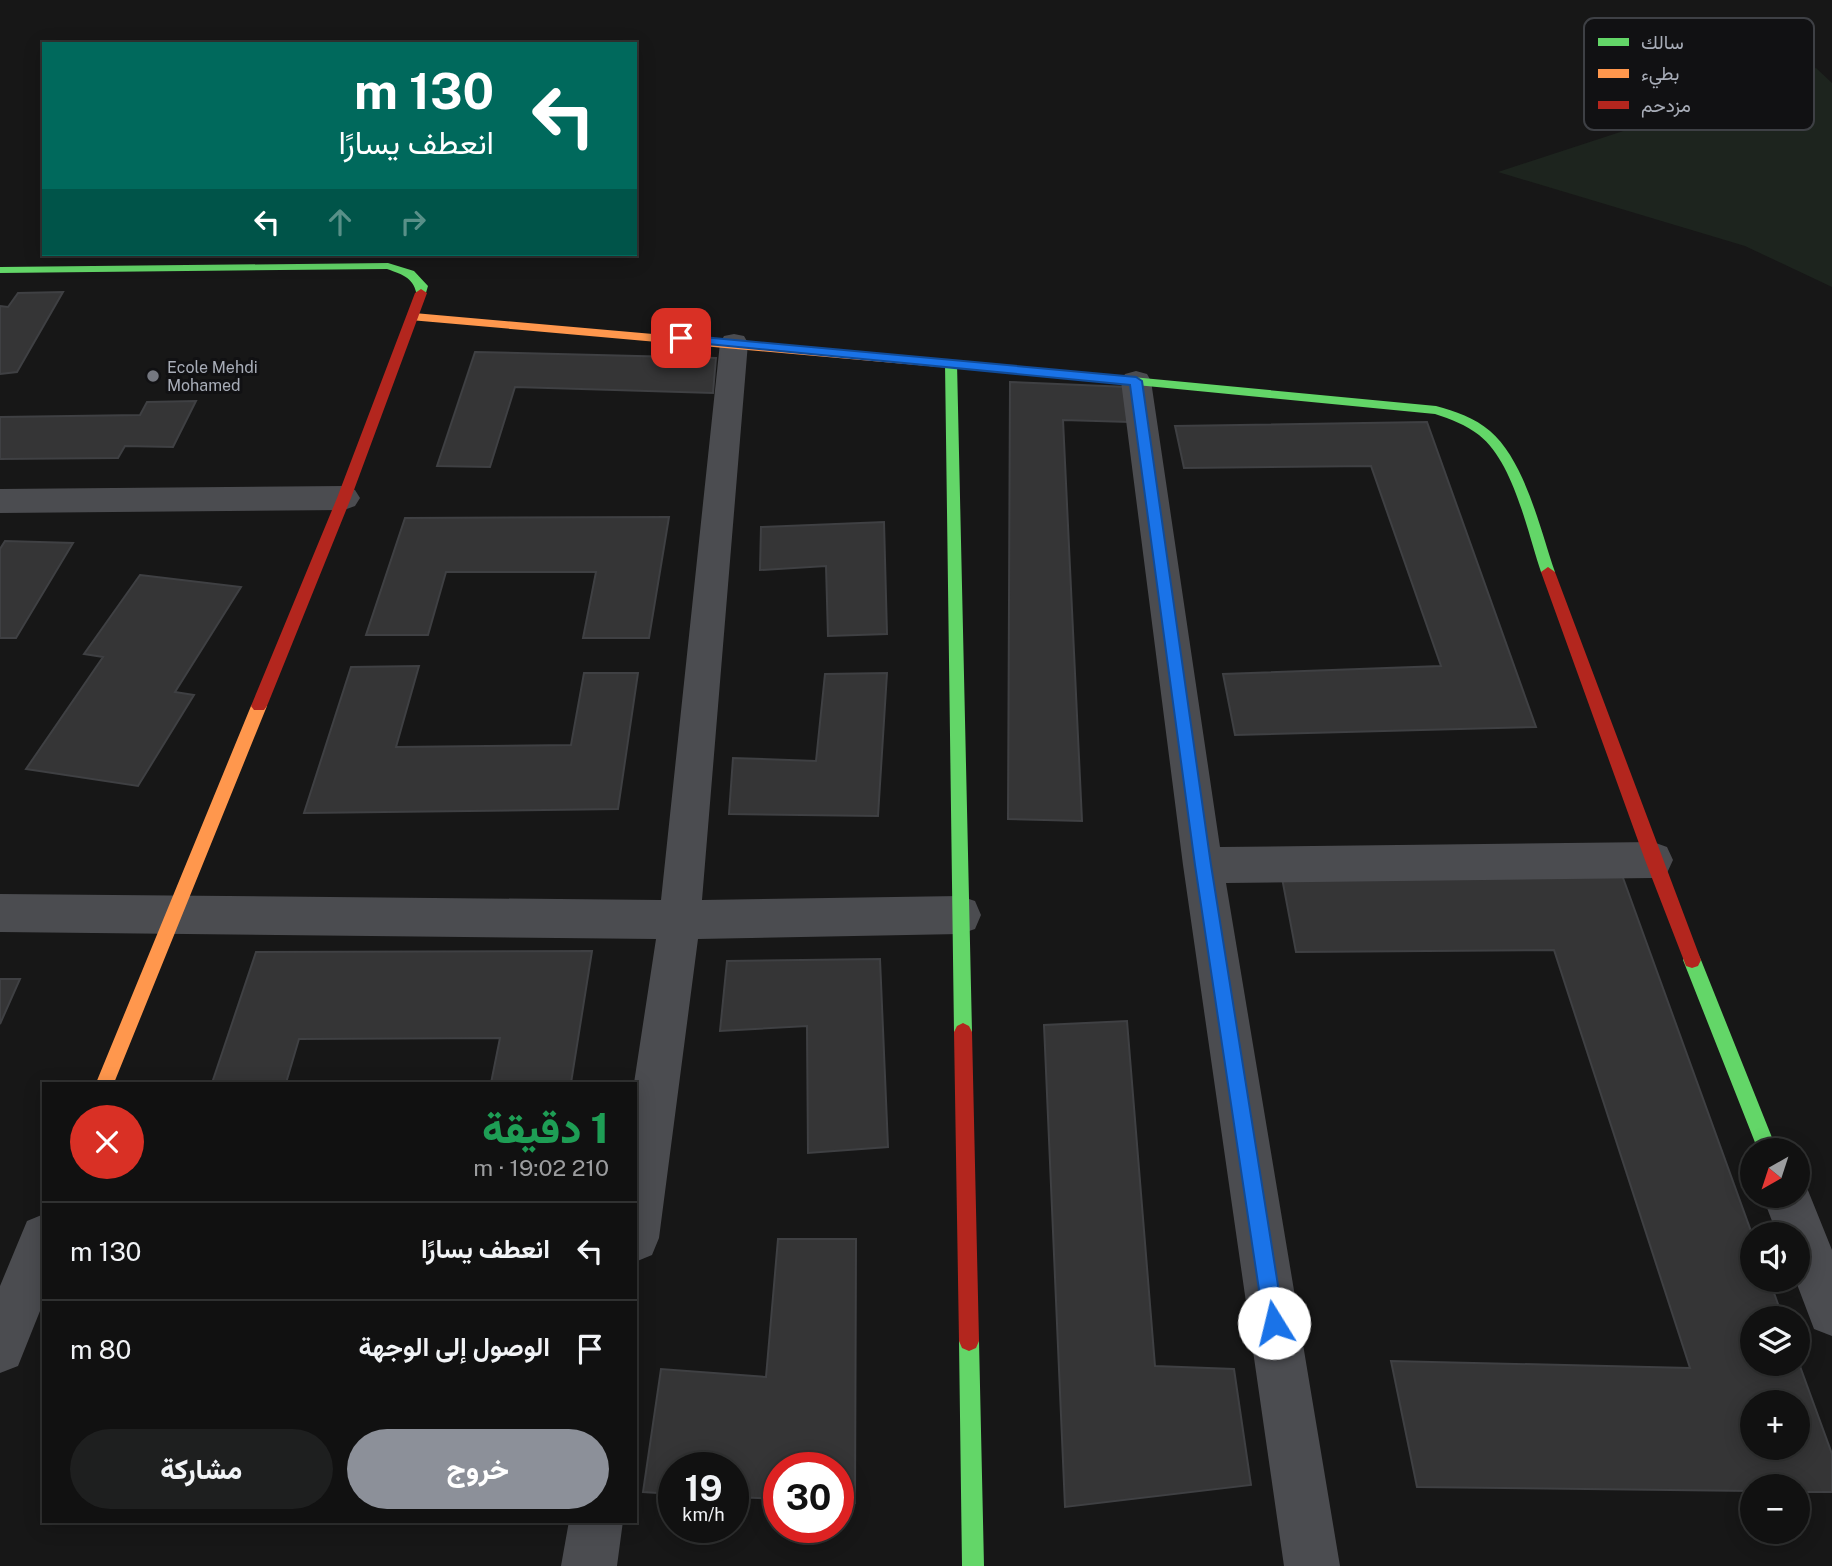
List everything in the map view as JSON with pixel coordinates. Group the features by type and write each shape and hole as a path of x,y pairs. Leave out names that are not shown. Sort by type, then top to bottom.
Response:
{"street":[{"path":"0,270 388,266 410,273 422,286 414,317 344,498 105,1082"},
{"path":"414,317 734,343 1436,410 1457,416 1490,436 1502,449 1508,463 1653,860 1763,1138"},
{"path":"637,1224 680,920 734,343"},
{"path":"951,363 973,1566"},
{"path":"1136,381 1203,865 1312,1566"},
{"path":"0,501 344,498"},
{"path":"1203,865 1653,860"},
{"path":"0,914 680,920 960,915"},
{"path":"1791,1208 1832,1311"},
{"path":"0,1349 42,1243"},
{"path":"589,1566 596,1523"}],"shaded area":[{"path":"1814,69 1832,83 1832,287 1745,246 1498,172 1626,130 1814,130"}],"building":[{"path":"63,292 17,372 0,374 0,306 8,307 18,293"},
{"path":"475,352 716,358 713,393 515,387 490,467 437,466"},
{"path":"1010,382 1128,387 1129,422 1063,420 1082,821 1008,819"},
{"path":"196,401 173,447 125,446 118,458 0,459 0,417 140,415 147,402"},
{"path":"1427,422 1536,727 1235,735 1223,674 1441,666 1371,466 1184,468 1175,426"},
{"path":"669,517 649,638 583,638 596,572 446,572 428,635 366,635 405,518"},
{"path":"884,522 887,634 828,636 826,566 760,570 761,527"},
{"path":"5,541 73,543 16,638 0,638 0,549"},
{"path":"140,575 241,587 175,692 194,695 138,786 26,769 103,657 84,654"},
{"path":"419,666 396,747 571,745 584,673 638,673 618,809 304,813 351,667"},
{"path":"887,673 878,816 729,814 733,758 816,761 825,674"},
{"path":"1622,875 1740,1201 1740,1208 1743,1208 1748,1222 1740,1222 1740,1292 1774,1292 1779,1306 1740,1306 1740,1376 1804,1376 1809,1390 1740,1390 1740,1460 1810,1460 1810,1394 1832,1454 1832,1492 1810,1492 1810,1474 1740,1474 1740,1491 1417,1487 1391,1361 1690,1368 1554,950 1296,952 1282,878"},
{"path":"592,951 571,1082 491,1082 500,1038 299,1039 286,1082 212,1082 256,952"},
{"path":"880,959 888,1147 808,1153 807,1026 720,1031 727,961"},
{"path":"0,979 20,979 0,1024"},
{"path":"1127,1021 1155,1366 1234,1369 1251,1485 1065,1507 1044,1025"},
{"path":"778,1239 856,1239 855,1503 854,1452 763,1452 763,1498 749,1498 749,1452 658,1452 658,1493 643,1492 661,1369 766,1377"}],"traffic: fast":[{"path":"0,270 388,266 410,273 422,286 421,293"},
{"path":"951,363 963,1032"},
{"path":"996,368 1436,410 1464,420 1489,437 1508,464 1524,500 1548,572"},
{"path":"1692,960 1763,1138"},
{"path":"969,1341 973,1566"}],"traffic: slow":[{"path":"414,317 996,368"},
{"path":"105,1082 259,706"}],"traffic: jam":[{"path":"259,706 344,498 421,293"},
{"path":"1548,572 1692,960"},
{"path":"963,1032 969,1341"}],"place":[{"name":"Ecole Mehdi Mohamed","path":"153,376"}],"route":[{"path":"681,338 1136,381 1203,865 1274,1323"}]}
